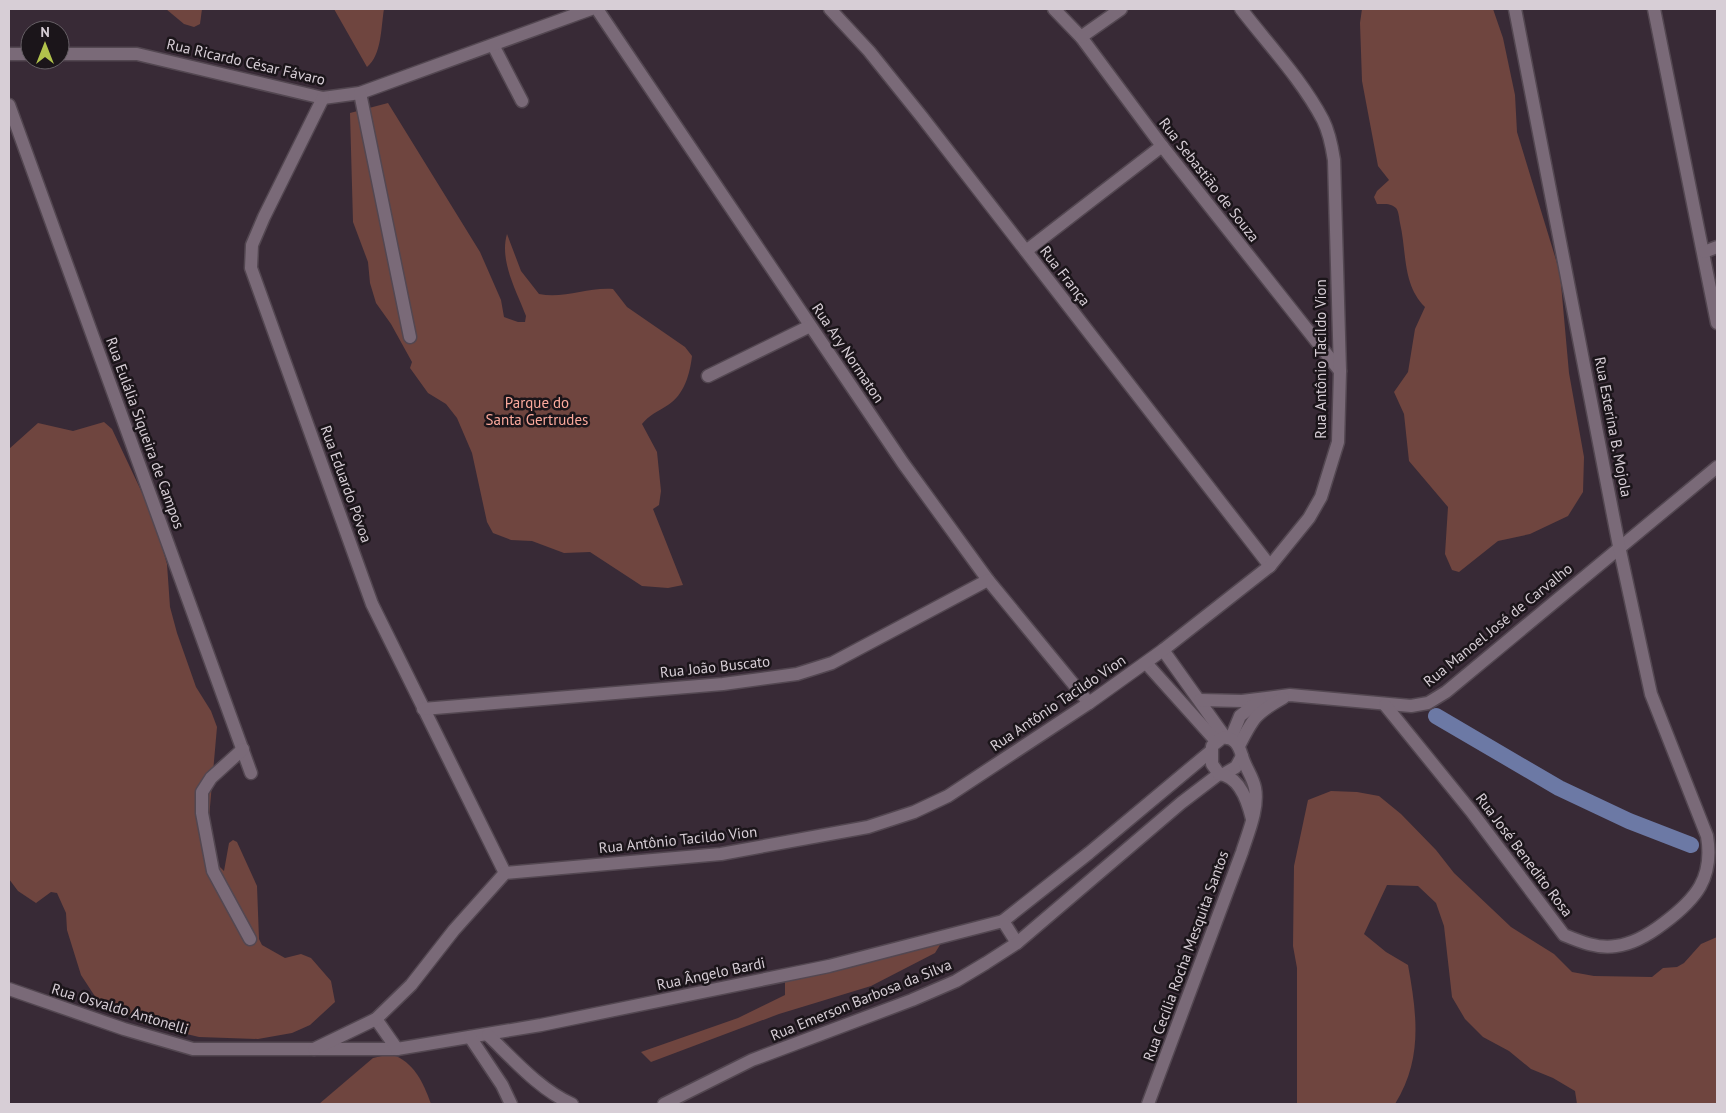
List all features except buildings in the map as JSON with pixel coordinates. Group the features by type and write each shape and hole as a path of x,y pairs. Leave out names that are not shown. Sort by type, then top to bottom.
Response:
{"street":[{"name":"Rua Ricardo César Fávaro","path":"70,54 137,54 323,98 360,94 591,9"},
{"name":"Rua Ary Normaton","path":"597,9 903,463 988,580 1089,703"},
{"name":"Rua França","path":"830,9 869,51 922,117 1270,566"},
{"name":"Rua Sebastião de Souza","path":"1054,9 1080,37 1162,146 1340,371"},
{"path":"1080,37 1121,9"},
{"name":"Rua Antônio Tacildo Vion","path":"505,873 721,854 868,827 914,812 948,796 1089,703 1164,650 1270,566 1309,518 1322,498 1330,476 1338,442 1340,371 1334,160 1323,120 1302,88 1241,9"},
{"name":"Rua Esterina B. Mojola","path":"1514,9 1619,546 1651,694 1711,852"},
{"path":"1654,9 1717,323"},
{"path":"492,45 522,101"},
{"path":"360,94 410,337"},
{"name":"Rua Eduardo Póvoa","path":"323,98 252,245 251,268 372,604 505,873"},
{"name":"Rua Eulália Siqueira de Campos","path":"9,105 251,773"},
{"path":"1026,251 1162,146"},
{"path":"1704,252 1717,247"},
{"path":"708,376 810,326"},
{"name":"Rua Manoel José de Carvalho","path":"1200,700 1242,701 1290,695 1386,705 1411,706 1428,703 1446,692 1619,546 1717,467"},
{"name":"Rua João Buscato","path":"423,709 723,684 797,674 832,664 988,580"},
{"path":"1164,650 1200,700 1227,745"},
{"path":"1146,663 1227,745"},
{"path":"1252,819 1244,793 1212,764 1253,718 1261,711 1290,695"},
{"path":"1017,943 1003,921 1227,745 1240,716 1262,698"},
{"name":"Rua José Benedito Rosa","path":"1386,705 1471,811 1564,935 1588,945 1617,946 1649,934 1687,906 1705,876 1711,852"},
{"name":"Rua Emerson Barbosa da Silva","path":"664,1104 752,1060 912,1000 956,981 1017,943 1181,803 1222,774 1236,767 1227,745"},
{"name":"Rua Cecília Rocha Mesquita Santos","path":"1148,1104 1242,852 1252,819 1256,800 1255,788 1227,745"},
{"path":"243,749 211,778 202,792 202,813 213,871 250,939"},
{"path":"314,1050 376,1019 411,985 454,930 505,873"},
{"name":"Rua Ângelo Bardi","path":"314,1050 396,1050 488,1035 829,966 1003,921"},
{"name":"Rua Osvaldo Antonelli","path":"9,989 124,1029 193,1049 314,1050"},
{"path":"376,1019 396,1050"},
{"path":"488,1035 531,1075 563,1100 572,1104"},
{"path":"470,1037 502,1085 511,1104"}],"green space":[{"path":"166,9 202,9 200,24 194,27 184,24"},
{"path":"334,9 384,9 376,55 367,67"},
{"path":"1362,9 1493,9 1503,38 1515,95 1517,132 1560,273 1569,373 1584,457 1583,492 1568,516 1530,534 1498,541 1459,572 1452,570 1445,554 1448,507 1409,461 1404,414 1394,392 1408,372 1415,329 1425,307 1412,288 1406,268 1397,210 1394,206 1377,204 1374,197 1377,191 1389,180 1378,166 1362,81 1360,23"},
{"name":"Parque do Santa Gertrudes","path":"388,103 480,252 501,300 504,317 518,322 525,322 526,316 507,265 505,244 507,234 521,271 539,294 558,295 613,289 627,307 685,347 692,356 688,377 678,396 642,424 657,452 661,491 659,505 653,509 683,585 668,588 642,586 590,552 564,553 532,541 511,540 493,533 487,522 472,453 457,418 446,404 428,393 410,368 412,362 391,324 376,303 370,283 368,262 353,222 350,113"},
{"path":"104,422 112,429 153,516 167,564 170,607 177,633 196,687 211,711 217,727 209,818 217,864 224,871 229,843 233,840 237,842 257,886 259,939 262,945 285,958 301,954 311,958 331,981 335,1002 310,1025 292,1033 258,1039 199,1037 141,1023 96,998 81,975 67,930 66,913 57,893 51,892 36,903 18,891 9,879 9,449 38,423 73,431"},
{"path":"1331,791 1357,792 1379,796 1401,814 1436,850 1454,873 1511,927 1554,954 1572,972 1594,976 1652,977 1663,968 1677,967 1684,963 1701,944 1717,937 1717,1104 1577,1104 1575,1091 1553,1078 1531,1069 1509,1051 1483,1037 1465,1019 1452,997 1444,926 1436,903 1418,886 1387,885 1364,934 1386,952 1408,965 1414,1001 1415,1036 1414,1053 1404,1087 1395,1104 1297,1104 1297,968 1293,946 1294,866 1308,800"},
{"path":"943,940 935,953 871,986 779,1014 651,1062 641,1052 738,1018 785,995 785,979"},
{"path":"391,1054 406,1062 417,1074 431,1104 319,1104 373,1058"}],"waterway":[{"path":"1436,716 1559,788 1629,821 1691,845"}]}
